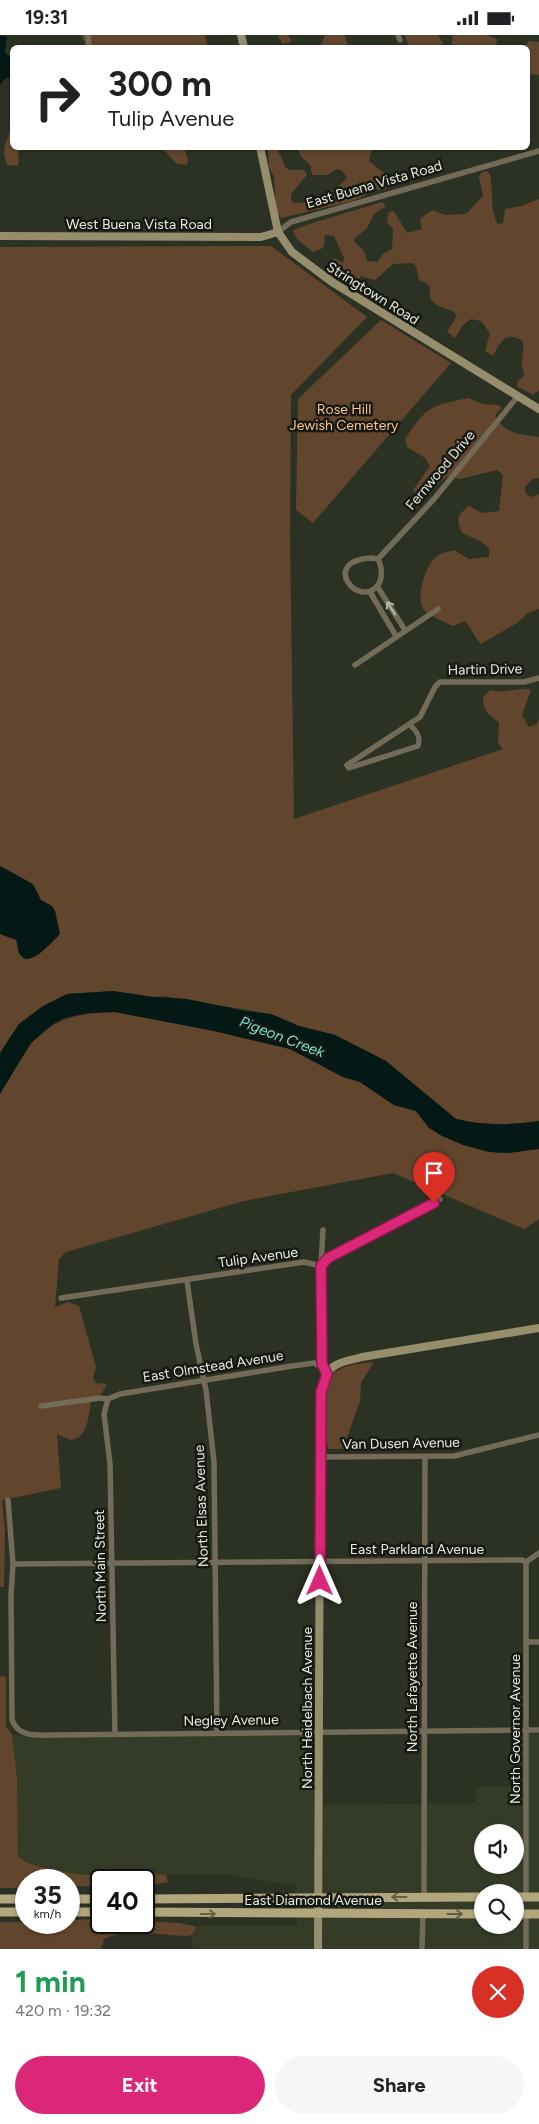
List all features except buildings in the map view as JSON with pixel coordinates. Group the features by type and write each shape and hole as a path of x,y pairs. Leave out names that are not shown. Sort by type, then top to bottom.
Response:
{"main road":[{"name":"East Diamond Avenue","path":"155,1899 474,1897"},
{"path":"526,1897 539,1897"},
{"path":"0,1899 15,1899"},
{"path":"0,1911 15,1911"},
{"name":"East Diamond Avenue","path":"155,1912 474,1914"},
{"path":"526,1914 539,1914"}],"street":[{"name":"Stringtown Road","path":"261,150 278,232 286,245 316,272 539,409"},
{"name":"East Buena Vista Road","path":"278,232 291,222 539,151"},
{"name":"West Buena Vista Road","path":"0,236 261,237 278,232"},
{"name":"Fernwood Drive","path":"378,559 443,488 518,396"},
{"path":"358,559 378,559 381,566 380,580 377,586 370,591 361,592 353,589 345,575 347,568 358,559"},
{"path":"377,586 405,630"},
{"path":"370,591 396,636"},
{"path":"355,665 438,609"},
{"name":"Hartin Drive","path":"410,725 416,730 420,741 418,746 349,768 347,765 410,725 425,711 432,691 440,682 524,682 539,678"},
{"path":"321,1266 328,1258 440,1199"},
{"name":"North Heidelbach Avenue","path":"318,1949 320,1457 321,1392 325,1371 321,1266 323,1230"},
{"name":"Tulip Avenue","path":"62,1298 187,1281 304,1262 321,1266"},
{"name":"North Elsas Avenue","path":"187,1281 214,1462 217,1732"},
{"path":"325,1371 336,1365 362,1357 539,1328"},
{"name":"East Olmstead Avenue","path":"41,1406 100,1398 108,1399 120,1394 314,1363 325,1371"},
{"name":"North Main Street","path":"108,1399 104,1414 110,1465 115,1734"},
{"name":"Van Dusen Avenue","path":"320,1457 425,1457 467,1454 539,1435"},
{"name":"North Lafayette Avenue","path":"424,1897 425,1457"},
{"path":"8,1500 13,1564"},
{"path":"526,1562 539,1553"},
{"name":"East Parkland Avenue","path":"13,1564 522,1560 526,1562"},
{"name":"North Governor Avenue","path":"526,1562 528,1642 526,1897"},
{"name":"Negley Avenue","path":"13,1564 11,1595 12,1720 16,1728 30,1734 539,1730"},
{"path":"528,1642 539,1642"},
{"path":"422,1949 423,1914"},
{"path":"526,1914 526,1949"}],"shaded area":[{"path":"312,1734 314,1805 476,1803 476,1787 521,1786 521,1734 539,1734 539,1949 193,1949 192,1935 195,1931 195,1926 297,1925 296,1885 229,1875 155,1874 155,1869 100,1868 90,1869 90,1873 85,1875 80,1874 80,1869 53,1869 21,1860 18,1856 17,1777 12,1735"}],"green space":[{"path":"81,35 205,35 208,45 86,45"},
{"path":"278,35 288,35 292,42 282,44"},
{"path":"325,35 345,35 348,45 321,45"},
{"path":"404,35 438,35 443,43 440,45 409,45"},
{"path":"453,35 486,35 497,39 496,45 451,45"},
{"path":"529,41 539,42 539,75 530,74 530,45 526,45"},
{"path":"10,131 10,150 19,150 17,166 7,165 4,152"},
{"path":"164,150 185,150 188,160 187,165 177,164"},
{"path":"268,150 278,150 285,167 289,170 304,170 307,175 291,194 291,200 294,203 307,202 323,196 338,187 347,177 341,170 336,169 328,175 313,175 311,166 300,155 299,150 372,150 369,161 385,174 386,189 376,190 353,201 281,218 276,210 274,176 269,168"},
{"path":"486,171 490,174 493,207 498,224 503,223 505,209 521,206 539,199 539,390 533,395 517,386 518,381 525,374 522,367 523,341 508,337 499,345 493,356 485,351 490,333 481,321 471,319 463,325 455,338 447,332 457,315 432,301 429,294 430,287 419,280 416,266 413,263 393,264 375,280 361,276 356,285 352,284 344,280 333,267 334,258 343,263 344,258 334,236 325,235 324,245 321,249 313,252 297,239 293,231 382,202 386,206 374,214 367,228 353,240 364,251 367,261 377,262 383,254 392,249 393,229 387,222 389,212 394,211 407,233 422,229 420,219 432,210 445,215 466,214 483,196 479,177 481,173"},
{"path":"271,246 367,317 291,395 290,534 294,819 503,749 498,740 499,722 487,712 483,697 490,690 502,692 520,689 531,690 522,715 529,727 537,724 539,719 539,1121 498,1124 456,1119 386,1061 335,1035 299,1026 271,1014 164,996 153,997 113,991 67,994 43,1006 19,1024 0,1053 0,247"},
{"name":"Rose Hill Jewish Cemetery","path":"381,320 451,363 313,523 296,510 298,399"},
{"path":"468,398 483,404 498,405 502,408 496,414 496,419 510,431 539,437 539,478 532,479 525,487 526,494 532,497 539,494 539,609 528,613 517,623 481,644 465,621 453,626 425,611 421,600 422,584 432,561 440,555 454,550 469,559 489,557 489,548 482,542 462,533 458,521 462,512 469,506 482,513 499,511 503,475 497,470 460,479 448,476 427,492 417,495 413,490 430,466 425,458 407,447 405,439 430,409 445,403"},
{"path":"115,1012 214,1031 290,1049 343,1077 360,1082 394,1105 416,1111 429,1128 489,1152 508,1153 539,1149 539,1219 524,1229 393,1173 244,1201 66,1252 59,1259 55,1307 68,1302 79,1306 96,1367 93,1378 96,1383 107,1384 102,1393 91,1401 88,1419 81,1436 70,1440 57,1434 61,1488 2,1500 5,1530 4,1587 0,1587 0,1094 22,1057 43,1032 56,1023 72,1017"},
{"path":"374,1362 361,1383 360,1401 343,1449 329,1449 326,1442 326,1403 329,1382 338,1370 358,1364"},
{"path":"0,1676 6,1677 6,1726 12,1735 17,1777 18,1856 30,1864 51,1869 15,1869 15,1888 0,1888"},
{"path":"80,1874 90,1874 90,1887 80,1886"},
{"path":"155,1874 166,1875 168,1882 155,1884"},
{"path":"90,1919 90,1934 123,1934 104,1939 101,1949 0,1949 0,1922 15,1922 15,1934 80,1934 80,1920"},
{"path":"155,1922 195,1926 195,1931 192,1935 155,1934"}],"water":[{"path":"0,35 7,37 5,52 10,58 10,78 6,78 0,85"},
{"path":"0,866 33,884 41,900 52,906 55,911 60,934 41,952 30,959 25,959 21,956 16,940 0,934"},
{"name":"Pigeon Creek","path":"113,991 153,997 187,999 245,1011 271,1014 299,1026 335,1035 386,1061 456,1119 498,1124 539,1121 539,1149 508,1153 489,1152 463,1145 429,1128 416,1111 394,1105 360,1082 343,1077 290,1049 214,1031 115,1012 88,1013 64,1018 53,1024 31,1043 0,1094 0,1053 19,1024 43,1006 67,994"}],"route":[{"path":"320,1581 321,1392 327,1374 322,1364 321,1266 328,1258 434,1203"}]}
